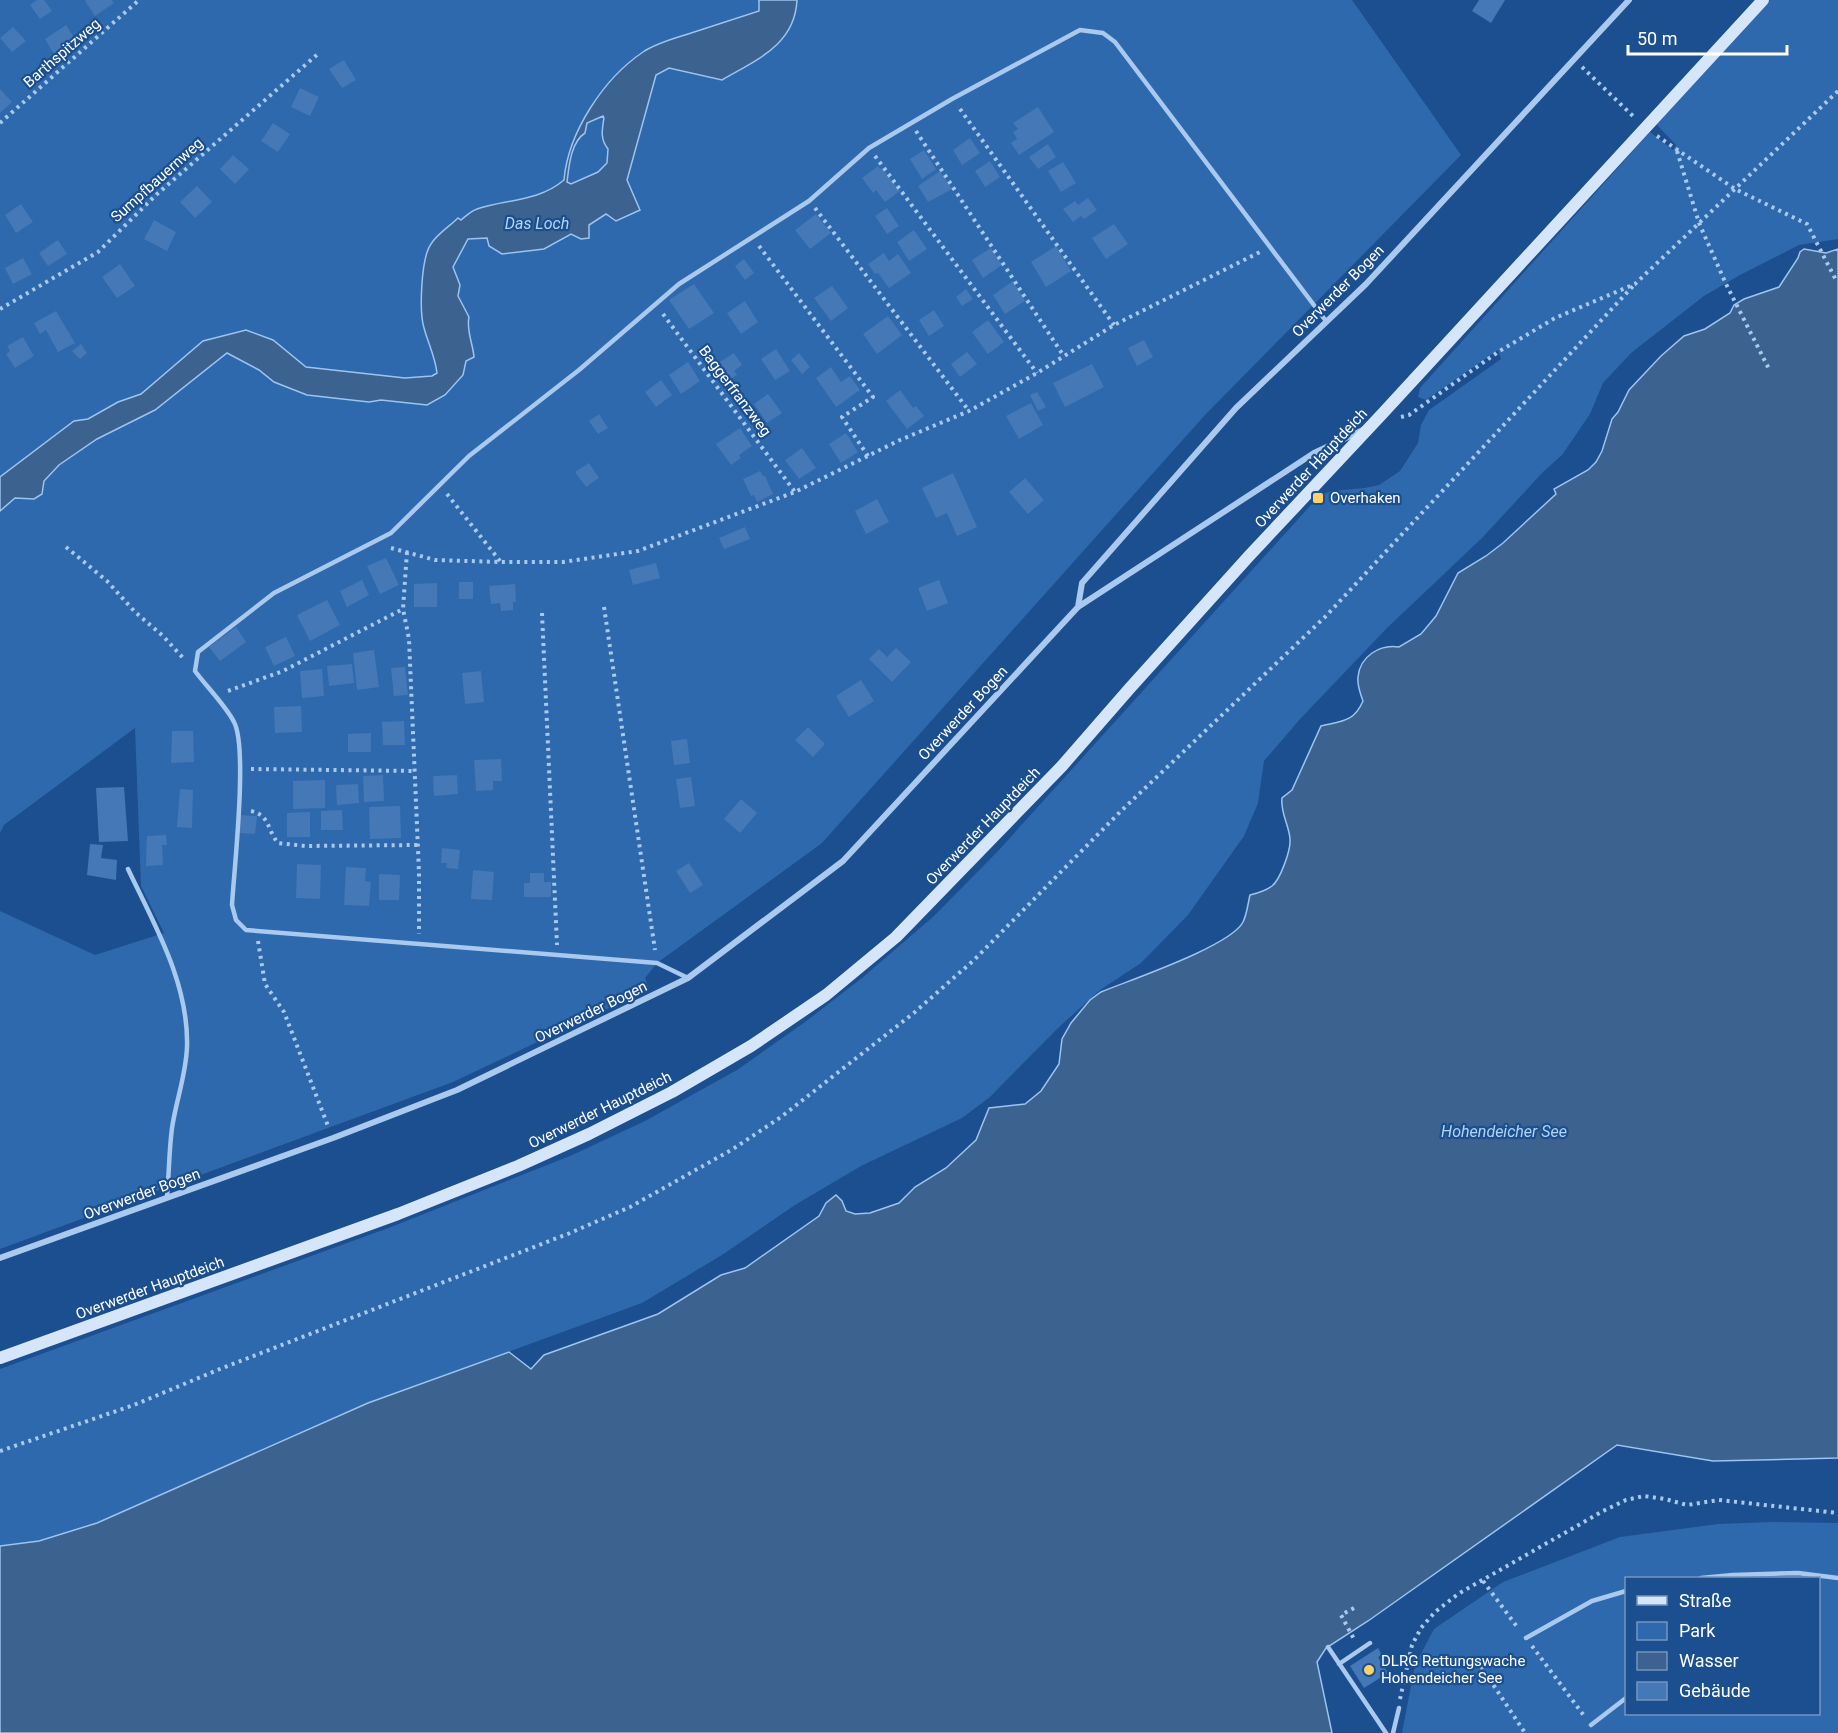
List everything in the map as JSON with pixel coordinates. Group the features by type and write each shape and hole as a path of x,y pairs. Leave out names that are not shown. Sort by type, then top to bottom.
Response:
{"street":[{"name":"Overwerder Bogen","path":"1078,607 1082,583 1236,408 1366,284 1629,0"},
{"name":"Overwerder Hauptdeich","path":"0,1358 398,1214 518,1166 589,1134 662,1097 760,1040 826,995 896,937 1062,766 1233,573 1372,426 1763,0"},
{"name":"Overwerder Bogen","path":"0,1258 333,1138 457,1090 688,978 843,861 1078,607 1314,453 1372,426"}],"lane":[{"path":"688,978 657,963 246,930 236,920 232,905 239,769 239,747 235,723 195,671 198,652 274,593 391,533 469,456 579,370 679,284 810,201 869,148 952,99 1080,30 1103,33 1116,42 1326,321"},
{"path":"128,869 166,949 183,1003 187,1045 183,1079 172,1127 167,1197"},
{"path":"1712,1577 1733,1575 1818,1577"},
{"path":"1820,1577 1838,1578"},
{"path":"1526,1638 1592,1601 1625,1591"},
{"path":"1339,1664 1370,1643"},
{"path":"1328,1647 1386,1733"},
{"path":"1591,1725 1625,1699"},
{"path":"1393,1733 1398,1708"}],"path":[{"name":"Barthspitzweg","path":"0,123 139,0"},
{"name":"Sumpfbauernweg","path":"0,309 98,252 156,195 319,53"},
{"path":"1573,59 1645,128 1735,189 1807,224 1837,282"},
{"path":"1400,418 1410,415 1498,352 1555,318 1635,284 1838,91"},
{"path":"952,99 1114,325"},
{"path":"911,123 1063,355"},
{"path":"869,148 1037,373"},
{"path":"1677,149 1699,223 1726,284 1770,371"},
{"path":"810,201 969,411"},
{"path":"753,238 873,397 842,417 868,456"},
{"path":"373,543 435,560 501,562 563,562 638,551 795,492 868,456 969,411 1037,373 1114,325 1271,247"},
{"name":"Baggerfranzweg","path":"655,304 795,492"},
{"path":"441,486 501,562"},
{"path":"66,547 107,582 135,612 163,636 195,671"},
{"path":"407,552 403,609 409,639 418,845 419,944"},
{"path":"604,607 657,963"},
{"path":"214,696 284,671 403,609"},
{"path":"542,613 558,955"},
{"path":"239,769 415,771"},
{"path":"238,808 260,813 278,843 305,846 418,845"},
{"path":"256,931 265,984 284,1012 333,1138"},
{"path":"1398,1708 1412,1645 1421,1628 1435,1612 1458,1594 1626,1500 1644,1496 1687,1505 1719,1500 1838,1513"},
{"path":"1483,1581 1591,1725"},
{"path":"1353,1638 1341,1616 1354,1608"},
{"path":"1478,1660 1525,1733"}],"green space":[{"path":"0,0 1352,0 1461,155 1205,415 822,843 657,963 645,978 649,989 453,1082 0,1249 0,911 95,955 164,933 141,886 135,728 4,825 0,833"},
{"path":"1770,0 1838,0 1838,239 1799,245 1740,275 1704,296 1631,353 1603,383 1590,414 1562,455 1543,472 1482,538 1387,628 1302,717 1264,761 1258,803 1244,836 1188,915 1141,963 1100,990 1059,1027 990,1097 962,1118 861,1166 795,1205 722,1255 642,1303 368,1403 97,1523 39,1541 0,1546 0,1369 391,1227 570,1156 645,1121 737,1070 805,1022 862,978 934,916 998,851 1320,495 1332,491 1379,485 1400,471 1418,443 1421,425 1429,410 1501,359 1498,350 1426,400 1418,397 1420,388 1650,132 1673,150 1676,145 1656,124"},
{"path":"1838,1523 1838,1733 1402,1733 1415,1665 1434,1629 1503,1582 1620,1537 1718,1524"}],"water":[{"name":"Das Loch","path":"759,0 797,0 795,16 789,29 772,49 760,58 722,80 669,68 656,75 627,180 640,210 616,221 606,214 589,225 589,238 581,239 571,234 544,249 502,254 489,246 487,238 468,239 453,267 460,285 458,296 469,317 469,332 474,357 466,361 463,375 445,395 427,405 381,400 369,402 307,395 274,382 259,370 227,353 155,410 97,439 59,465 44,481 42,494 34,499 15,498 0,511 0,477 74,421 88,419 118,402 141,394 203,341 246,330 273,340 306,367 405,378 432,376 437,373 422,320 421,298 425,261 431,244 437,237 458,218 461,220 475,210 533,196 564,180 572,144 590,108 614,77 643,52 669,40 759,11","holes":["603,116 602,134 608,149 607,163 598,172 571,184 567,182 574,148 585,133 587,123"]},
{"name":"Hohendeicher See","path":"1804,249 1826,253 1838,249 1838,1458 1713,1461 1617,1445 1368,1621 1326,1648 1317,1662 1332,1733 0,1733 0,1546 39,1541 97,1523 368,1403 509,1352 531,1369 544,1355 658,1314 721,1275 745,1268 819,1216 826,1203 836,1195 842,1201 846,1211 855,1214 870,1213 899,1203 915,1187 946,1168 976,1140 989,1108 1025,1104 1041,1091 1059,1064 1062,1039 1071,1023 1090,1000 1101,992 1178,962 1220,941 1235,931 1243,922 1250,895 1259,893 1275,883 1290,844 1282,798 1292,790 1321,726 1346,720 1356,713 1363,701 1358,686 1358,677 1367,657 1385,647 1399,647 1421,634 1436,616 1458,573 1503,543 1556,494 1554,489 1588,470 1596,462 1612,419 1629,390 1661,356 1684,336 1705,329 1730,313 1734,305 1744,299 1779,287"}],"building":[{"path":"37,0 44,0 52,11 40,19 30,5"},
{"path":"86,0 112,0 114,3 95,16"},
{"path":"1479,0 1505,0 1491,23 1472,11"},
{"path":"66,25 77,42 68,47 70,51 57,59 45,39"},
{"path":"13,27 26,41 12,52 0,38"},
{"path":"344,60 356,80 342,88 329,69"},
{"path":"300,88 319,97 310,116 291,107"},
{"path":"0,89 12,102 0,113"},
{"path":"1038,107 1054,132 1019,155 1011,143 1017,139 1013,132 1018,129 1013,123"},
{"path":"273,123 290,134 278,152 261,141"},
{"path":"970,138 980,153 962,165 953,150"},
{"path":"1048,144 1056,157 1038,169 1029,157"},
{"path":"924,150 936,169 922,179 910,159"},
{"path":"233,155 249,169 235,184 220,169"},
{"path":"990,161 1000,177 985,187 975,171"},
{"path":"1063,162 1076,183 1061,192 1048,171"},
{"path":"878,166 900,191 885,202 876,190 873,193 862,178"},
{"path":"940,171 952,189 928,202 918,186"},
{"path":"197,186 212,202 195,218 180,202"},
{"path":"1088,198 1097,210 1084,219 1081,216 1073,222 1063,209 1075,201 1078,205"},
{"path":"21,204 33,222 16,233 5,215"},
{"path":"887,208 899,226 887,234 875,216"},
{"path":"816,214 831,233 810,249 795,230"},
{"path":"154,220 176,232 167,251 144,239"},
{"path":"1114,224 1128,244 1106,259 1092,238"},
{"path":"914,230 927,249 909,261 897,242"},
{"path":"58,240 67,254 48,266 39,253"},
{"path":"1056,246 1071,271 1046,287 1031,262"},
{"path":"991,248 1002,265 983,278 972,260"},
{"path":"884,253 889,261 898,254 911,273 889,288 868,264"},
{"path":"23,258 32,274 13,284 5,268"},
{"path":"744,259 754,273 745,280 735,266"},
{"path":"120,264 135,286 117,298 102,277"},
{"path":"1013,281 1025,301 1005,314 993,295"},
{"path":"694,284 714,313 689,329 669,300"},
{"path":"832,286 848,308 831,321 814,298"},
{"path":"966,289 973,299 962,306 956,297"},
{"path":"745,301 758,322 741,334 727,313"},
{"path":"934,310 944,326 929,336 919,320"},
{"path":"56,311 75,343 58,352 46,330 40,334 34,323"},
{"path":"888,316 902,335 877,354 863,334"},
{"path":"988,320 1004,342 988,354 972,332"},
{"path":"23,337 34,356 15,368 6,354 10,351 7,346"},
{"path":"1144,340 1153,357 1137,366 1128,348"},
{"path":"81,344 87,353 80,359 72,351"},
{"path":"776,349 790,371 775,380 761,359"},
{"path":"967,352 977,364 960,377 951,364"},
{"path":"734,353 742,365 734,371 737,375 729,380 718,363"},
{"path":"799,353 810,367 802,374 791,360"},
{"path":"688,362 700,381 681,394 669,375"},
{"path":"1092,364 1104,387 1065,407 1053,383"},
{"path":"831,367 841,382 850,376 860,390 836,407 816,378"},
{"path":"661,380 672,395 656,407 645,392"},
{"path":"900,390 913,408 916,406 924,416 907,429 886,401"},
{"path":"1037,392 1046,407 1038,411 1030,395"},
{"path":"768,394 782,413 767,423 754,404"},
{"path":"1031,403 1043,425 1019,439 1006,416"},
{"path":"599,414 608,428 598,434 589,421"},
{"path":"740,428 752,446 739,455 741,458 731,465 716,444"},
{"path":"846,433 858,452 841,463 829,444"},
{"path":"802,448 816,468 799,479 785,460"},
{"path":"589,463 599,478 586,487 575,472"},
{"path":"760,471 765,476 773,494 757,502 754,495 751,496 743,479"},
{"path":"953,473 977,527 957,536 947,513 936,518 922,488"},
{"path":"1025,478 1044,500 1028,514 1009,492"},
{"path":"877,499 889,522 866,534 855,511"},
{"path":"745,527 750,539 724,549 719,538"},
{"path":"386,558 399,585 380,594 367,566"},
{"path":"656,563 660,578 633,585 629,570"},
{"path":"362,580 369,595 347,607 340,591"},
{"path":"939,580 948,603 927,611 918,588"},
{"path":"459,582 473,582 473,599 459,599"},
{"path":"437,583 437,607 414,607 414,584"},
{"path":"515,584 516,602 513,602 513,610 501,611 500,603 491,604 489,586"},
{"path":"327,600 340,625 310,641 297,615"},
{"path":"236,627 246,642 220,661 209,647"},
{"path":"286,637 295,656 274,666 265,647"},
{"path":"896,648 911,662 892,682 869,659 879,649 887,657"},
{"path":"374,650 379,687 357,690 353,653"},
{"path":"352,664 354,683 329,686 327,666"},
{"path":"405,667 408,695 394,696 391,668"},
{"path":"322,669 324,696 302,698 300,671"},
{"path":"481,671 484,702 465,704 462,673"},
{"path":"861,680 874,701 849,717 836,696"},
{"path":"301,706 302,732 275,733 274,707"},
{"path":"404,721 405,745 383,745 382,722"},
{"path":"808,727 825,744 813,757 795,740"},
{"path":"172,731 193,731 194,762 171,763"},
{"path":"371,733 371,752 348,752 348,734"},
{"path":"687,739 690,763 674,765 671,741"},
{"path":"501,759 502,781 493,781 493,790 476,791 474,760"},
{"path":"383,775 384,801 364,802 363,776"},
{"path":"457,775 458,794 434,796 433,776"},
{"path":"691,777 695,806 680,808 676,779"},
{"path":"325,780 325,808 293,809 293,781"},
{"path":"358,784 359,803 337,805 336,785"},
{"path":"124,787 128,841 99,842 96,788"},
{"path":"180,789 193,790 192,828 177,827"},
{"path":"741,799 757,813 740,833 724,819"},
{"path":"400,806 401,838 370,839 369,807"},
{"path":"342,810 343,830 321,830 321,811"},
{"path":"310,812 310,837 287,837 287,813"},
{"path":"240,815 257,816 255,834 239,833"},
{"path":"166,835 167,845 162,845 163,865 146,866 147,836"},
{"path":"90,844 103,845 101,858 117,860 116,880 87,875"},
{"path":"442,848 460,850 458,869 446,868 447,863 441,863"},
{"path":"689,863 703,885 690,893 676,871"},
{"path":"297,864 321,865 320,899 296,898"},
{"path":"346,867 366,868 365,881 371,882 369,906 344,905"},
{"path":"473,870 494,872 492,900 471,899"},
{"path":"530,873 544,873 544,882 551,882 551,897 524,897 524,883 530,883"},
{"path":"379,874 400,875 399,900 379,900"},
{"name":"DLRG Rettungswache Hohendeicher See","path":"1378,1648 1382,1655 1378,1657 1388,1673 1364,1688 1350,1666"}],"place":[{"name":"Overhaken","path":"1318,498"},
{"name":"DLRG Rettungswache Hohendeicher See","path":"1369,1670"}]}
